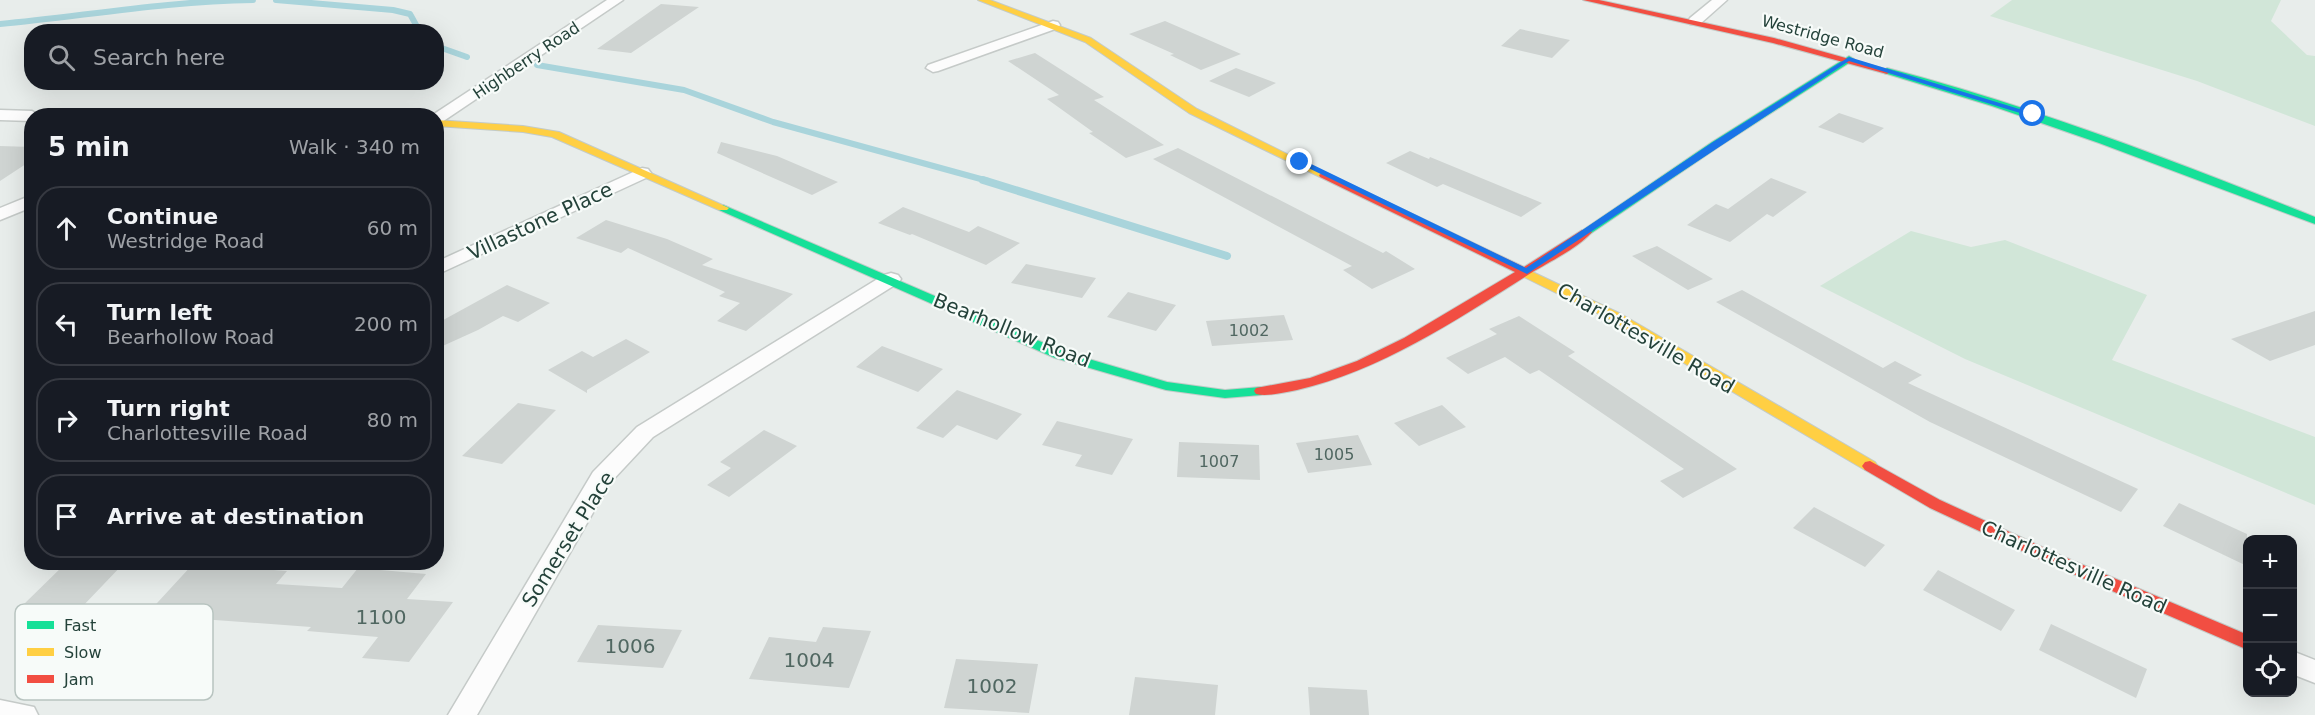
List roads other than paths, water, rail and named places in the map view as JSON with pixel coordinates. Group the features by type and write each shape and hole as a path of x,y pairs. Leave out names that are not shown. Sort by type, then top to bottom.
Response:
{"street":[{"name":"Highberry Road","path":"444,116 616,0"},
{"name":"Charlottesville Road","path":"982,0 1088,40 1193,111 1616,317 1935,504 2056,560 2243,641"},
{"name":"Westridge Road","path":"1587,0 1695,21 1849,59 2087,132 2315,220"},
{"path":"1695,21 1720,0"},
{"path":"933,68 1053,25"},
{"name":"Bearhollow Road","path":"444,122 555,134 891,279 1060,355 1166,386 1225,394 1272,390 1326,379 1390,352 1527,272 1716,144 1849,59"},
{"path":"0,115 24,116"},
{"name":"Villastone Place","path":"444,265 642,173"},
{"path":"0,215 24,204"},
{"name":"Somerset Place","path":"462,715 601,478 645,432 891,279"},
{"path":"2297,664 2315,672"},
{"path":"0,712 24,715"}],"waterway":[{"path":"0,24 158,6 253,0"},
{"path":"276,0 393,10 410,14 416,24"},
{"path":"444,49 467,57"},
{"path":"537,65 684,90 773,122 988,181"},
{"path":"983,180 1227,256"}]}
